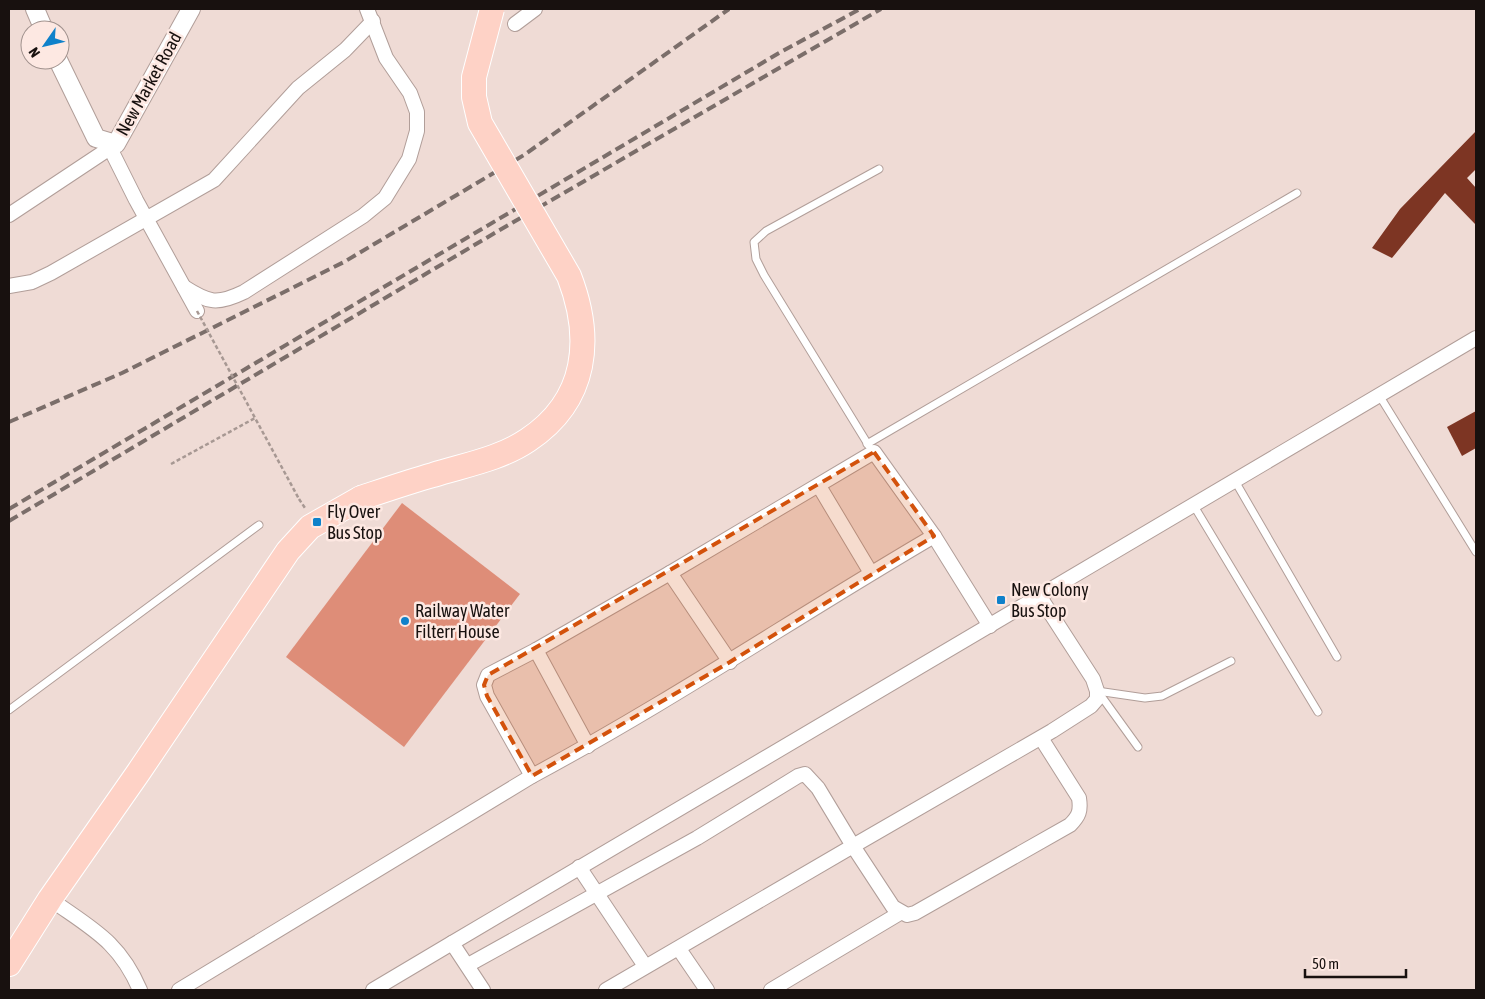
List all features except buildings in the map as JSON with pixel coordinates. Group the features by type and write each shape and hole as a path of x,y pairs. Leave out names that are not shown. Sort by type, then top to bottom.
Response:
{"highway":[{"path":"9,964 50,899 288,552 310,527 361,498 507,452 528,440 548,424 564,404 574,387 583,350 583,327 579,302 569,276 480,123 474,96 474,77 492,9"}],"street":[{"name":"New Market Road","path":"63,70 96,138 113,146 191,9"},
{"path":"515,24 535,9"},
{"path":"9,286 32,282 51,273 214,180 298,88 345,50 370,15"},
{"path":"184,287 204,299 214,302 229,299 244,292 356,221 385,198 409,158 417,131 417,112 410,93 386,58 370,15"},
{"path":"9,215 113,146 146,219 197,311"},
{"path":"373,990 1476,338"},
{"path":"532,776 487,696 484,685 488,675 536,650 819,486 870,448 934,536 990,626"},
{"path":"819,486 871,573"},
{"path":"179,990 532,776 588,746 730,662 871,573 934,536"},
{"path":"670,572 730,662"},
{"path":"606,990 1041,738 1091,706 1097,700 1097,691 1093,679 1040,597"},
{"path":"536,650 588,746"},
{"path":"468,965 697,838 798,776 805,774 818,788 893,907 900,913 907,915 916,913 1070,825 1078,817 1079,798 1041,738"},
{"path":"579,867 645,966"},
{"path":"50,899 112,944 126,960 140,990"},
{"path":"771,990 900,913"},
{"path":"452,943 483,990"},
{"path":"679,949 707,990"}],"lane":[{"path":"879,170 766,231 754,242 756,259 764,275 870,448 1297,193"},
{"path":"1379,394 1476,552"},
{"path":"1235,482 1337,657"},
{"path":"1194,506 1318,712"},
{"path":"9,710 259,525"},
{"path":"1097,691 1145,698 1162,696 1231,661"},
{"path":"1097,691 1138,747"}],"path":[{"path":"197,311 299,499"},
{"path":"170,464 255,418"}],"highlighted area":[{"path":"874,452 934,536 730,662 532,776 487,696 484,685 488,675"}],"shaded area":[{"path":"402,503 520,594 404,747 286,657"}],"railway":[{"path":"9,422 122,373 344,262 524,155 729,9"},
{"path":"9,509 779,53 860,9"},
{"path":"9,521 493,234 881,9"}],"place":[{"name":"Fly Over Bus Stop","path":"317,522"},
{"name":"New Colony Bus Stop","path":"1001,600"},
{"name":"Railway Water Filterr House","path":"405,621"}]}
